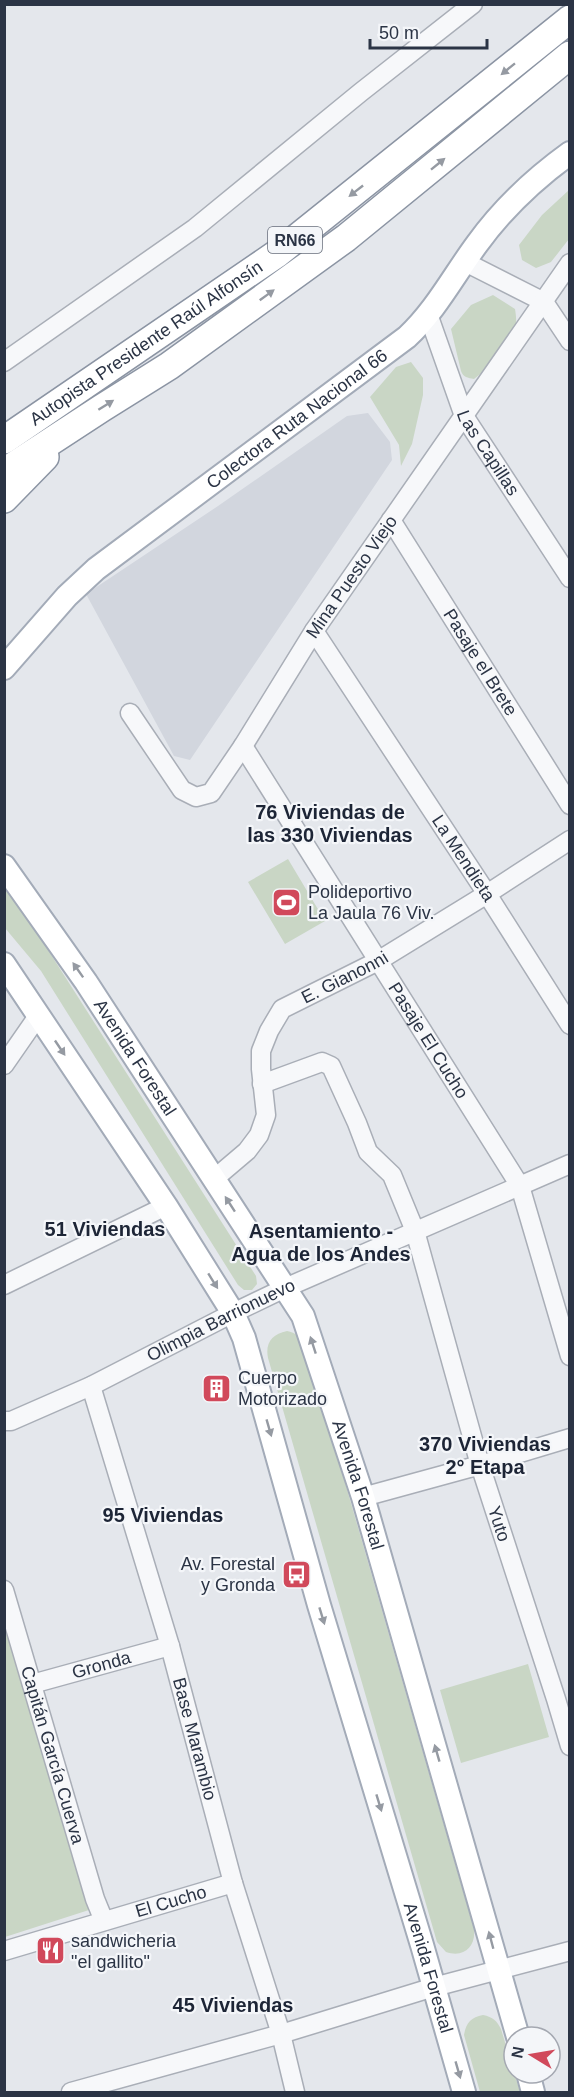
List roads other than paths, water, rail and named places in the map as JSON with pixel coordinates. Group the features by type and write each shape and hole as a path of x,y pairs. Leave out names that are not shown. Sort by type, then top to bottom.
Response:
{"highway":[{"name":"Autopista Presidente Raúl Alfonsín","path":"4,440 278,253 570,19"},
{"name":"Autopista Presidente Raúl Alfonsín","path":"4,472 169,366 346,238 570,55"},
{"path":"4,499 75,426"}],"main road":[{"name":"Colectora Ruta Nacional 66","path":"4,668 67,596 96,569 401,342 428,314 488,230 520,194 539,175 570,153"},
{"name":"Avenida Forestal","path":"4,866 86,982 303,1316 363,1497 515,2025"},
{"name":"Avenida Forestal","path":"4,964 166,1206 233,1313 244,1338 319,1605 464,2092"}],"street":[{"path":"4,362 195,228 473,4"},
{"path":"465,262 544,302 570,341"},
{"name":"Mina Puesto Viejo","path":"130,713 182,790 196,797 211,793 314,631 570,263"},
{"name":"Las Capillas","path":"428,314 464,416 570,578"},
{"name":"Pasaje el Brete","path":"391,519 570,805"},
{"name":"La Mendieta","path":"314,631 570,1025"},
{"name":"Pasaje El Cucho","path":"243,746 520,1186 570,1356"},
{"name":"E. Gianonni","path":"214,1179 247,1151 259,1135 266,1115 261,1051 269,1030 282,1009 378,961 570,840"},
{"path":"4,1065 38,1016"},
{"name":"Yuto","path":"262,1084 322,1062 331,1066 368,1152 392,1175 415,1231 480,1466 563,1697 570,1746"},
{"name":"Olimpia Barrionuevo","path":"4,1421 91,1386 285,1288 570,1164"},
{"path":"4,1285 166,1206"},
{"name":"Base Marambio","path":"91,1386 170,1646 233,1883 281,2034 295,2092"},
{"path":"363,1497 480,1466 570,1438"},
{"name":"Capitán García Cuerva","path":"4,1590 95,1899 104,1921"},
{"name":"Gronda","path":"32,1684 170,1646"},
{"name":"El Cucho","path":"4,1951 233,1883"},
{"path":"71,2092 281,2034 434,1987 570,1951"}],"place":[{"name":"Polideportivo La Jaula 76 Viv.","path":"287,902"},
{"name":"Cuerpo Motorizado","path":"217,1388"},
{"name":"Av. Forestal y Gronda","path":"296,1574"},
{"name":"sandwicheria \"el gallito\"","path":"50,1951"}],"district":[{"name":"76 Viviendas de las 330 Viviendas","path":"330,824"},
{"name":"51 Viviendas","path":"105,1229"},
{"name":"Asentamiento - Agua de los Andes","path":"321,1242"},
{"name":"370 Viviendas 2° Etapa","path":"485,1456"},
{"name":"95 Viviendas","path":"163,1515"},
{"name":"45 Viviendas","path":"233,2005"}]}
